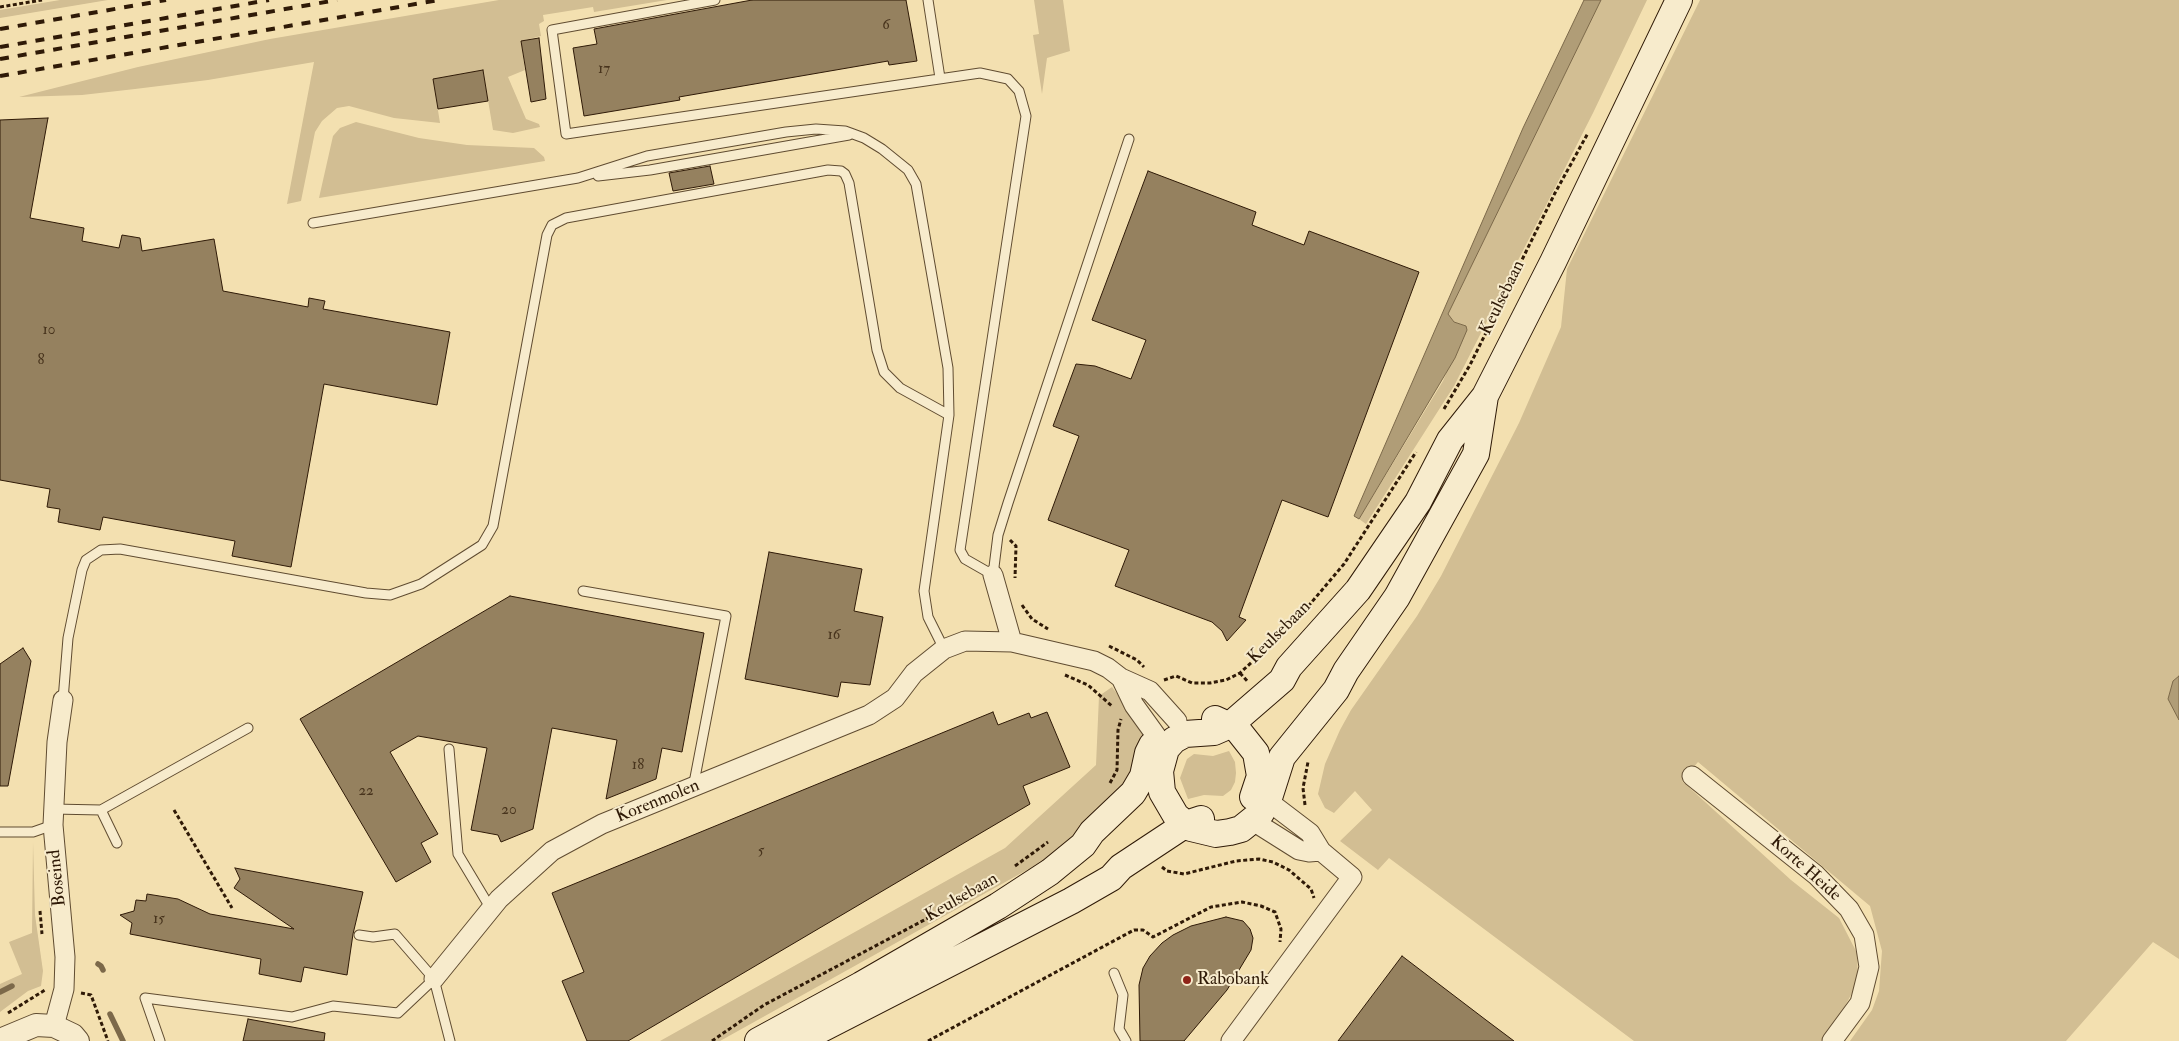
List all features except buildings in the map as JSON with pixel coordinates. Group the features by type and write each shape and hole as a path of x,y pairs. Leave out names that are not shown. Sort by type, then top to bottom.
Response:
{"main road":[{"name":"Keulsebaan","path":"1224,722 1274,672 1289,667 1358,590 1418,502 1450,440 1485,396 1553,262 1679,0"},
{"name":"Keulsebaan","path":"1268,767 1282,757 1336,690 1346,670 1397,597 1476,454 1485,396"},
{"path":"1224,722 1246,737 1268,767 1259,804 1241,829 1216,834 1194,828 1170,809 1151,780 1161,762 1167,736 1174,740 1186,734 1214,732 1224,722"},
{"name":"Keulsebaan","path":"758,1041 998,906 1050,872 1083,845 1101,839 1139,807 1151,780"},
{"path":"1110,878 1127,876 1156,859 1194,828"},
{"path":"798,1041 1071,901 1110,878 1120,867 1194,828"}],"street":[{"path":"993,575 1012,642"},
{"name":"Korenmolen","path":"434,979 491,909 552,851 602,824 869,715 895,698 914,672 944,649 965,641 1012,642 1094,661 1108,668 1121,678 1154,686 1167,736"},
{"path":"1121,678 1128,711 1167,736"},
{"name":"Boseind","path":"54,1026 64,989 65,957 53,817 57,742 63,700"},
{"name":"Korte Heide","path":"1692,776 1816,875 1849,909 1864,935 1870,966 1860,1003 1832,1041"},
{"path":"1231,1041 1352,877 1321,851 1299,850 1259,804"},
{"path":"0,1040 36,1026 54,1026 73,1035 78,1041"}],"lane":[{"path":"715,0 552,30 566,134 980,73 1008,79 1019,90 1026,116 960,550 965,559 993,575 998,535 1129,139"},
{"path":"928,0 940,78"},
{"path":"578,178 648,156 786,132 824,129 854,134 872,142 908,170 916,184 948,368 949,415 924,591 928,617 944,649"},
{"path":"313,223 578,178 650,170 854,134"},
{"path":"63,700 68,638 82,570 86,560 101,550 120,548 366,593 390,595 422,584 482,545 491,532 494,520 546,235 552,225 566,218 828,170 840,171 845,174 849,183 877,350 884,372 900,388 949,415"},
{"path":"583,591 726,616 692,788"},
{"path":"0,832 33,832 53,817 100,810 248,728"},
{"path":"449,748 458,854 491,909"},
{"path":"100,810 117,843"},
{"path":"359,935 373,937 395,934 434,979 450,1041"},
{"path":"1114,973 1123,995 1119,1028 1126,1041"},
{"path":"160,1041 145,998 292,1017 333,1006 398,1013 434,979"}],"path":[{"path":"0,7 42,0"},
{"name":"Keulsebaan","path":"1442,412 1470,365 1555,193 1592,125"},
{"name":"Keulsebaan","path":"1154,686 1176,676 1192,683 1210,683 1226,680 1240,673 1294,623 1344,564 1421,445"},
{"path":"998,535 1014,541 1016,546 1015,584"},
{"path":"1019,600 1032,619 1050,630"},
{"path":"1106,645 1137,660 1154,686"},
{"path":"1058,673 1088,684 1128,711 1118,730 1117,770 1106,790"},
{"path":"174,810 232,908"},
{"name":"Keulsebaan","path":"1014,866 1052,839"},
{"path":"1156,859 1167,872 1184,874 1236,861 1259,859 1273,862 1289,870 1311,889 1322,918"},
{"path":"928,1041 1134,930 1143,930 1153,937 1211,907 1242,902 1261,906 1275,912 1281,929 1278,978"},
{"path":"40,905 41,925"},
{"name":"Keulsebaan","path":"712,1041 764,1005 930,917"},
{"path":"91,995 108,1041"}],"shaded area":[{"path":"60,0 108,0 0,18 0,10"},
{"path":"499,0 667,0 594,12 593,7 543,15 544,21 539,24 541,36 521,41 525,70 508,77 526,119 539,124 540,127 513,133 493,130 483,70 433,79 440,123 394,118 349,106 337,108 322,121 315,132 301,201 287,204 314,62 208,80 135,89 82,95 19,97 138,67 270,39"},
{"path":"1034,0 1063,0 1070,51 1047,58 1042,94 1033,35 1039,34"},
{"path":"1584,0 1601,0 1448,314 1454,322 1466,326 1467,330 1455,358 1359,519 1354,516 1523,128"},
{"path":"1601,0 1647,0 1593,113 1454,386 1366,524 1359,519 1443,381 1466,326 1454,322 1448,314"},
{"path":"1700,0 2179,0 2179,959 2153,942 2066,1041 1850,1041 1872,1010 1879,991 1882,951 1870,906 1698,762 1682,781 1791,880 1839,918 1857,953 1858,982 1839,1017 1821,1041 1634,1041 1389,858 1378,870 1340,841 1372,810 1355,791 1334,813 1325,808 1318,794 1325,764 1340,730 1351,710 1417,616 1441,576 1519,423 1561,327 1567,269"},
{"path":"356,122 419,138 467,145 534,148 544,157 545,161 319,198 333,136 340,128"},
{"path":"2179,676 2179,720 2168,699 2173,681"},
{"path":"1112,687 1137,721 1144,737 1127,791 1052,856 720,1041 660,1041 1005,848 1096,765 1099,696"},
{"path":"1229,751 1235,762 1236,773 1235,782 1231,790 1223,796 1204,795 1188,799 1180,778 1187,759 1194,754 1213,756"},
{"path":"33,842 35,915 43,971 41,986 28,991 0,1012 0,984 22,974 9,942 32,933"}],"waterway":[{"path":"98,964 103,970"},
{"path":"0,992 12,986"},
{"path":"110,1014 123,1041"}],"railway":[{"path":"0,29 166,0"},
{"path":"0,47 269,0"},
{"path":"0,59 337,0"},
{"path":"0,76 439,0"}],"place":[{"name":"Rabobank","path":"1187,980"}]}
